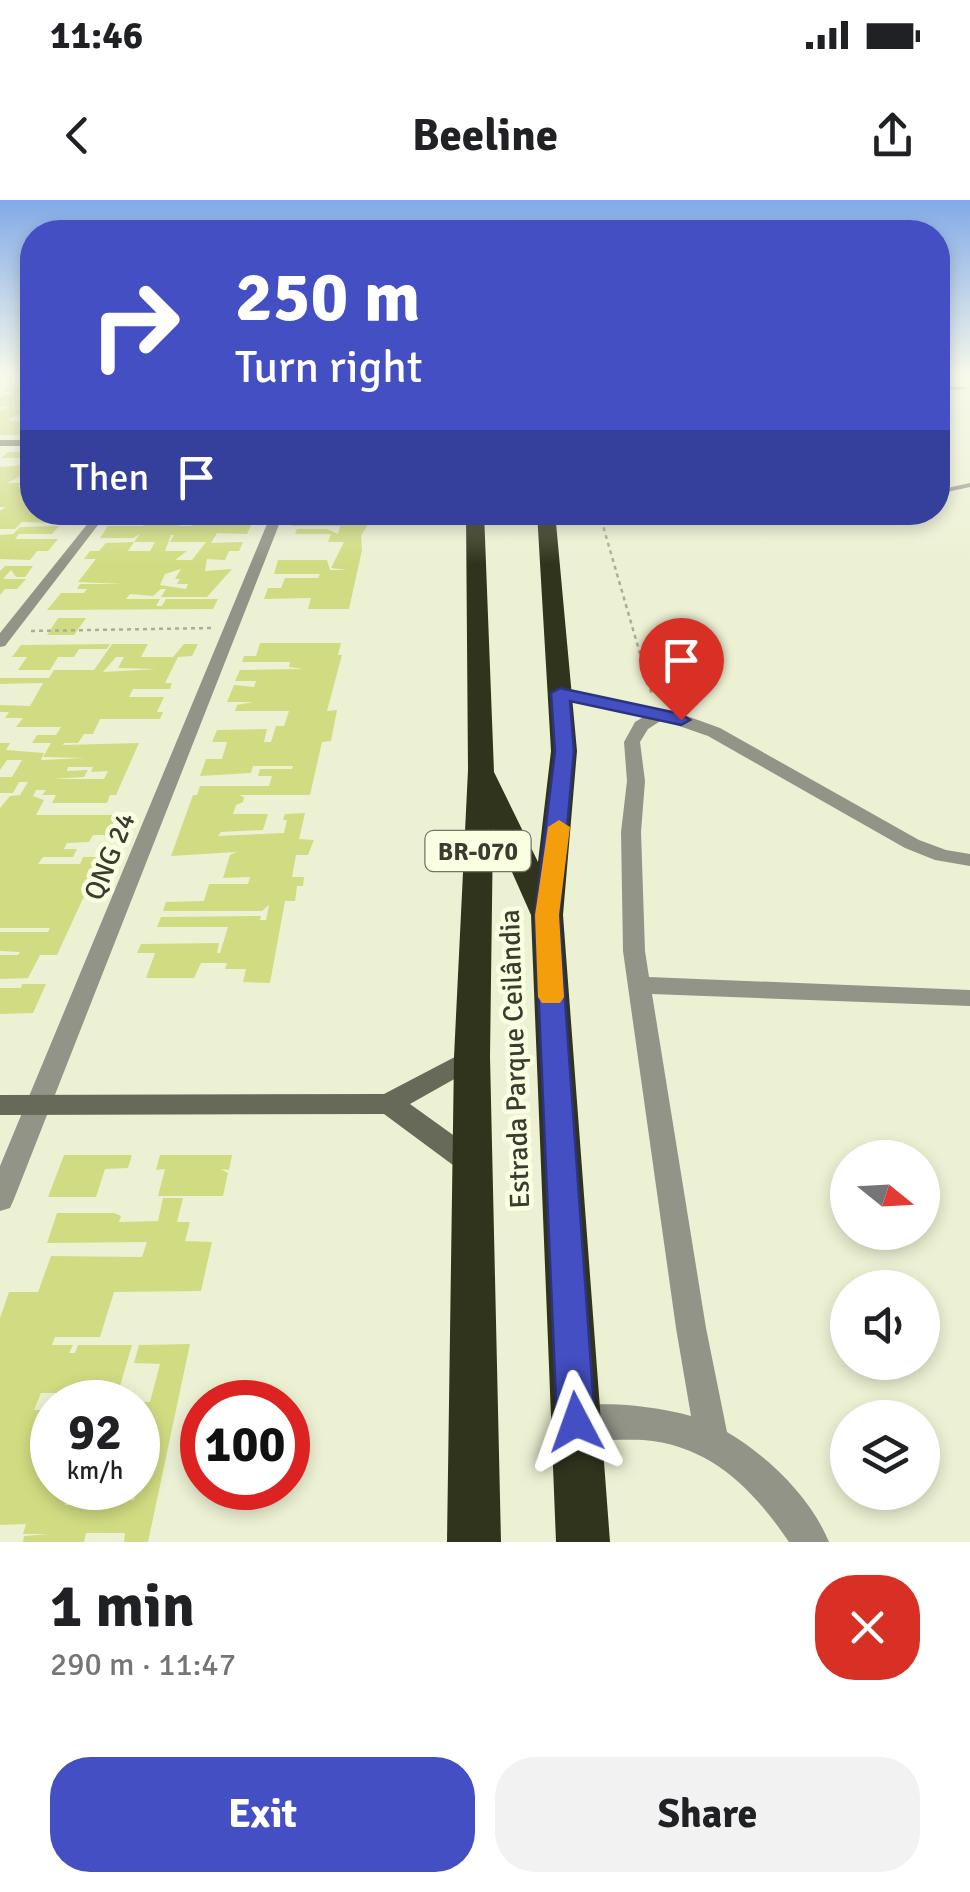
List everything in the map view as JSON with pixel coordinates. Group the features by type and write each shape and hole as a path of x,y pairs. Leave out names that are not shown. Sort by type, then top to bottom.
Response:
{"highway":[{"name":"Estrada Parque Ceilândia","path":"473,525 480,770 472,1057 474,1542"},
{"name":"Estrada Parque Ceilândia","path":"547,525 564,751 547,915 584,1542"},
{"path":"480,770 547,915"}],"street":[{"path":"3,636 92,525"},
{"name":"QNG 24","path":"0,1199 273,525"},
{"path":"560,693 714,732 912,844 942,856 970,860"},
{"path":"658,715 641,726 632,742 636,781 631,832 632,906 638,985 690,1328 712,1439"},
{"path":"638,985 970,998"},
{"path":"0,1105 388,1104 472,1057"},
{"path":"388,1104 474,1165"},
{"path":"576,1422 665,1426 712,1439 776,1491 810,1542"}],"path":[{"path":"603,525 658,715"},
{"path":"3,636 231,628"}],"building":[{"path":"8,452 20,452 20,458 1,458"},
{"path":"20,465 20,476 7,483 20,483 20,524 15,529 0,529 0,511 6,507 0,507 0,467"},
{"path":"251,525 247,534 217,533 211,543 243,542 239,551 229,551 225,560 207,559 205,571 232,569 207,597 161,597 166,589 161,589 153,596 130,594 126,599 160,599 156,606 162,606 166,599 218,599 213,609 47,610 61,593 84,593 87,589 77,589 80,584 123,584 78,582 96,559 84,559 90,551 99,551 106,543 134,542 140,534 133,538 100,538 108,526","holes":["171,535 174,535 170,542 206,542 192,560 175,560 187,551 165,551","134,542 155,542 150,551 128,551","181,569 175,579 180,579 177,584 188,584 186,589 160,585 165,574"]},
{"path":"367,525 361,536 362,550 349,609 308,609 311,598 264,599 268,588 281,588 285,578 318,578 320,574 274,574 278,560 327,560 330,570 347,570 331,568 344,542 328,542 331,534 295,534 297,529 327,529 338,534 340,526 292,526"},
{"path":"59,526 52,534 19,534 15,539 58,539 48,551 37,551 30,560 0,559 0,535 13,534 20,527"},
{"path":"5,566 33,566 25,577 16,577 11,570 3,579 26,579 17,589 5,589 0,595 0,571"},
{"path":"58,618 86,618 74,635 47,635"},
{"path":"260,643 341,643 338,655 342,655 327,711 337,710 331,741 322,742 310,795 239,795 244,797 243,802 236,805 233,814 268,814 263,830 221,832 218,836 284,833 285,814 305,813 299,839 314,840 308,855 296,855 292,877 304,877 303,886 297,886 295,901 285,901 270,983 243,982 246,969 225,969 227,963 201,963 194,978 146,978 155,953 137,953 141,944 219,943 220,953 228,927 157,927 161,917 261,916 260,920 266,920 269,905 262,911 163,911 166,902 204,901 209,884 248,884 250,877 223,878 230,855 237,852 171,856 193,795 197,795 200,786 269,786 272,776 258,776 260,769 292,769 293,766 253,766 251,773 200,776 206,759 222,759 227,742 212,742 217,730 267,729 264,742 271,742 276,726 284,726 289,711 235,711 237,705 253,702 227,702 234,685 254,687 256,681 235,681 240,670 303,669 289,667 290,662 242,662 244,656 256,656"},
{"path":"110,644 107,649 79,649 74,657 58,657 50,670 18,670 27,657 12,657 21,645"},
{"path":"112,644 148,644 141,657 173,657 184,644 198,644 192,656 178,657 165,683 172,683 170,689 133,689 129,697 164,697 157,712 163,712 160,719 100,719 93,734 84,734 78,743 64,743 63,745 139,743 116,795 110,795 107,803 52,803 56,795 42,795 46,790 36,790 33,796 44,800 36,815 121,815 112,835 93,835 89,842 67,843 64,849 77,849 73,857 43,857 38,864 80,864 83,857 102,857 57,955 40,955 28,978 0,979 0,955 20,952 0,951 0,932 48,932 50,928 0,928 0,808 10,796 20,795 28,782 19,782 13,793 0,793 0,777 12,777 22,760 7,760 0,770 0,743 10,743 6,750 44,753 41,760 85,758 43,757 51,743 32,743 37,735 56,735 61,727 16,727 23,718 5,718 9,712 0,712 0,705 30,706 43,683 0,684 0,678 49,678 54,670 94,670","holes":["116,657 124,657 118,668 156,669 103,672","68,767 93,767 91,772 108,771 104,779 52,779 84,777 88,770 67,771"]},
{"path":"22,984 46,984 33,1013 0,1014 0,988 21,988"},
{"path":"64,1155 132,1155 128,1168 105,1169 96,1197 48,1197"},
{"path":"160,1155 232,1155 229,1170 221,1169 228,1173 223,1196 158,1196 165,1169 156,1170"},
{"path":"163,1198 183,1198 177,1222 190,1222 185,1241 212,1242 201,1291 114,1292 100,1337 55,1337 52,1345 73,1345 69,1353 75,1353 78,1345 132,1345 122,1380 30,1380 30,1510 155,1510 148,1542 124,1542 125,1533 86,1533 84,1542 23,1542 24,1536 49,1534 23,1534 26,1524 0,1525 0,1318 9,1292 38,1292 51,1256 142,1257 147,1242 47,1243 57,1213 114,1213 121,1216 119,1222 158,1221"},
{"path":"190,1344 160,1485 160,1380 156,1380 160,1364 134,1363 139,1345"}],"slow traffic":[{"path":"551,997 547,915 559,827"}],"route":[{"path":"576,1422 547,915 560,824 564,751 560,693 591,703 681,720"}]}
